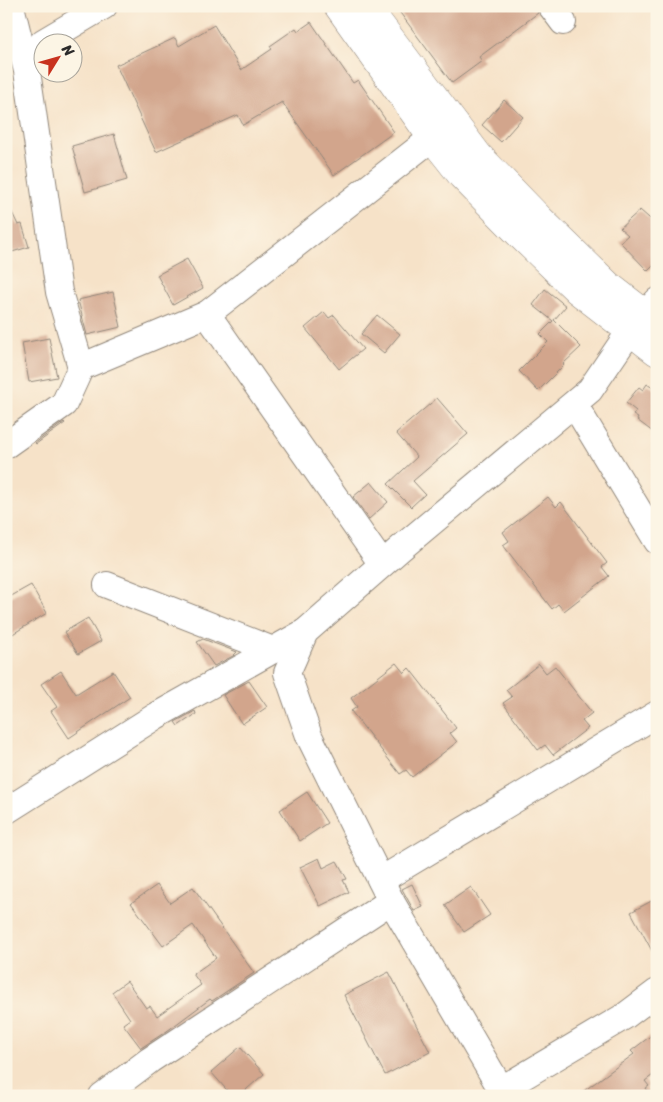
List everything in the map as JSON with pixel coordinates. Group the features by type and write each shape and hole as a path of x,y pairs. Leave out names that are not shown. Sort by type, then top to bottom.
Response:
{"main road":[{"path":"338,6 442,129"},
{"path":"366,6 442,129 462,176 577,290 647,317 657,352"}],"street":[{"path":"6,445 64,404 81,367 59,292 27,71 29,51 11,6"},
{"path":"29,51 104,6"},
{"path":"81,367 207,314 442,129"},
{"path":"207,314 382,564"},
{"path":"6,811 156,716 305,632 382,564 590,390 647,317"},
{"path":"574,404 657,542"},
{"path":"107,585 274,650"},
{"path":"305,632 287,673 309,736 386,891 504,1092 625,1016 657,992"},
{"path":"102,1096 386,891 657,714"}],"building":[{"path":"395,6 536,6 538,13 479,57 482,61 452,83"},
{"path":"311,22 353,83 358,80 394,132 334,175 282,102 243,125 238,115 156,152 116,65 175,38 179,46 214,25 241,70 272,49 270,46 296,28 298,31"},
{"path":"504,100 523,117 501,142 482,125"},
{"path":"114,134 127,180 85,192 72,146"},
{"path":"6,200 18,225 22,224 29,247 12,252 6,232"},
{"path":"640,210 657,225 657,262 648,271 620,242 628,235 620,228"},
{"path":"187,259 203,288 173,305 157,275"},
{"path":"545,289 566,306 554,320 581,347 538,391 519,371 548,342 540,334 553,321 533,305"},
{"path":"113,292 121,327 87,335 78,300"},
{"path":"324,312 329,318 334,315 363,349 339,369 305,328"},
{"path":"377,315 400,334 384,353 361,334"},
{"path":"49,338 57,377 29,382 22,343"},
{"path":"647,384 657,391 657,435 637,420 638,418 633,415 636,411 626,403 639,387 643,390"},
{"path":"437,398 468,434 413,481 425,494 411,507 388,484 417,457 396,433"},
{"path":"64,422 65,423 35,443"},
{"path":"371,482 388,502 369,519 353,497"},
{"path":"548,497 556,507 561,502 607,563 602,567 609,576 564,611 558,604 552,609 503,545 509,541 503,532"},
{"path":"31,585 47,613 6,638 6,599"},
{"path":"88,618 101,641 78,654 64,632"},
{"path":"203,639 237,652 214,666 197,642"},
{"path":"396,663 404,673 409,668 456,728 450,733 457,742 412,777 406,770 400,774 351,711 357,707 351,698"},
{"path":"539,664 546,673 555,666 592,713 582,721 588,728 553,755 545,745 538,750 503,703 512,697 506,690"},
{"path":"61,671 76,694 113,671 130,697 69,738 51,711 57,707 41,684"},
{"path":"249,681 267,707 242,724 223,695"},
{"path":"195,711 196,714 178,726 175,722"},
{"path":"307,792 327,823 300,841 280,810"},
{"path":"319,858 323,868 337,861 347,879 343,880 349,892 320,906 300,867"},
{"path":"412,884 423,907 414,911 402,889"},
{"path":"157,885 170,903 193,887 254,973 212,1001 210,999 141,1048 123,1024 130,1019 112,992 127,981 146,1008 150,1006 157,1016 201,985 193,974 216,958 193,925 163,946 131,903"},
{"path":"471,887 490,915 464,932 445,905"},
{"path":"657,898 657,960 631,912"},
{"path":"389,972 430,1052 385,1075 344,995"},
{"path":"657,1031 657,1072 645,1081 649,1086 646,1088 651,1096 577,1096 634,1054 631,1051"},
{"path":"240,1047 264,1074 239,1096 232,1096 211,1072"}]}
